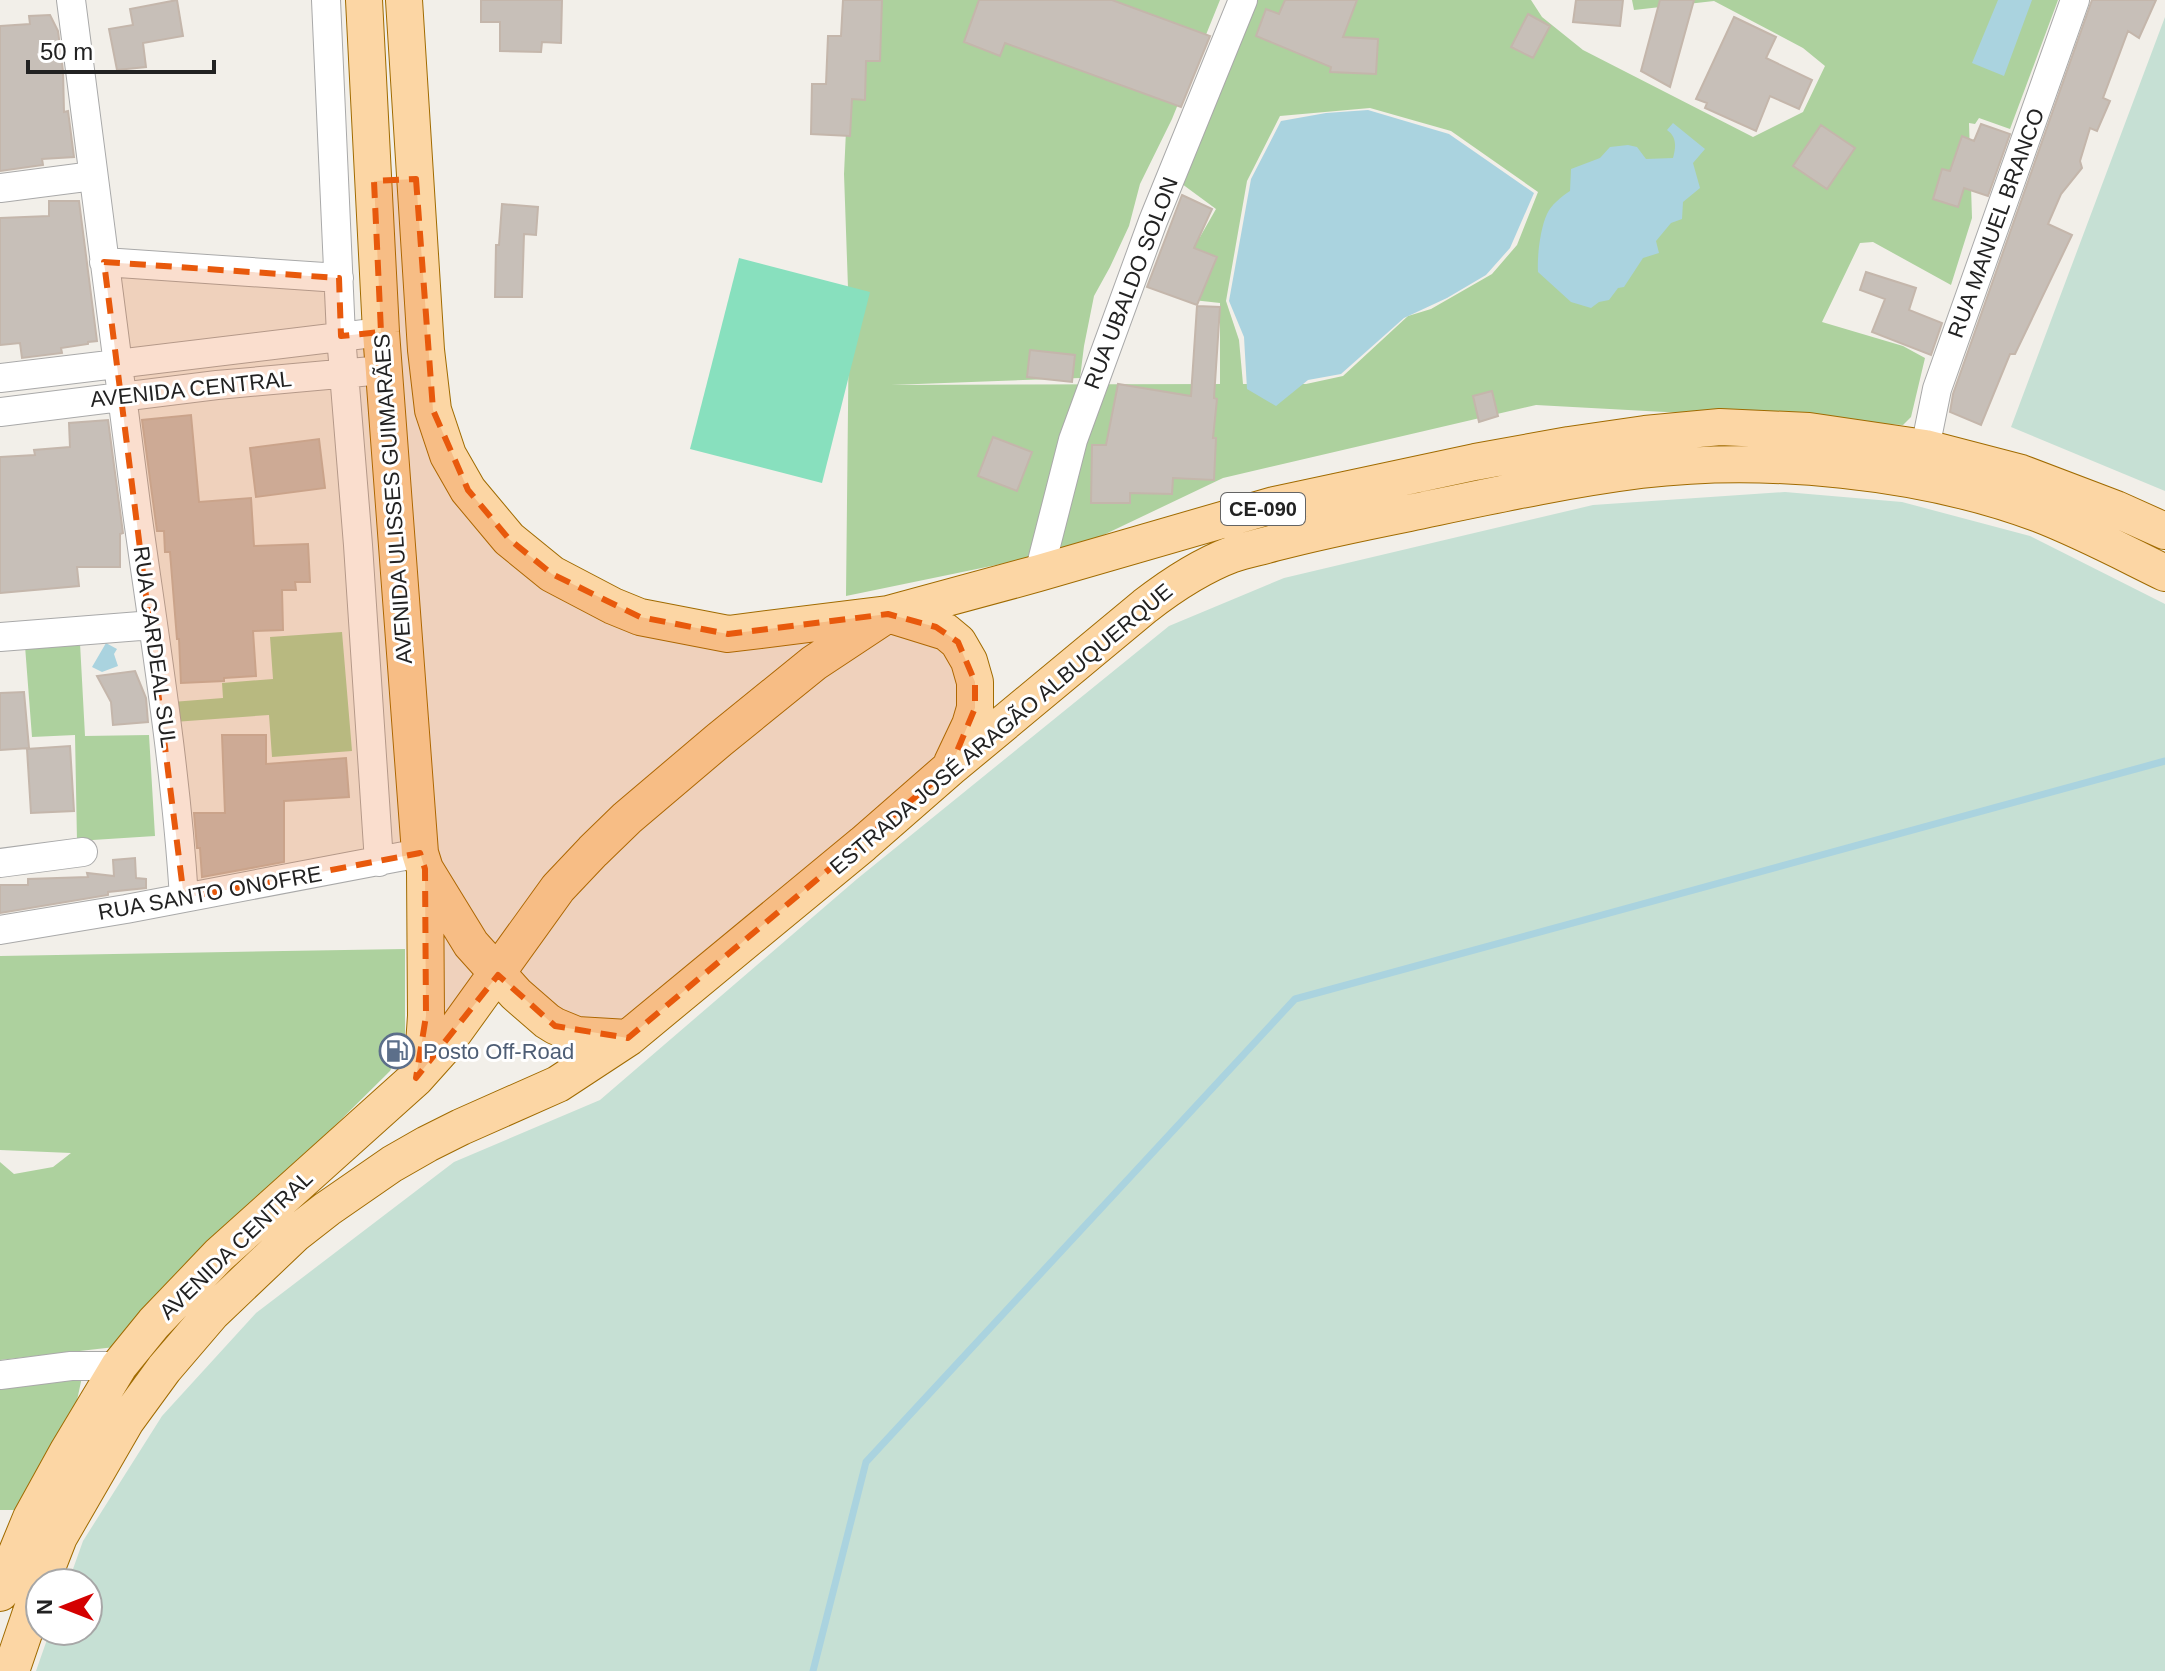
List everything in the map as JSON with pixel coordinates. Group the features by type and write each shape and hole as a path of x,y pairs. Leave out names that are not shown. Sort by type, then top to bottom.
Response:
{"main road":[{"name":"AVENIDA ULISSES GUIMARÃES","path":"364,0 383,370 423,861 471,944 516,994 547,1021 577,1035 628,1038"},
{"name":"AVENIDA ULISSES GUIMARÃES","path":"404,0 426,350 433,410 448,455 468,490 509,539 552,574 640,617 728,634 888,614"},
{"path":"374,181 416,179"},
{"name":"CE-090","path":"498,975 558,888 627,818 814,663 888,614 1274,505 1475,462 1645,434 1720,427 1809,431 1925,448 2021,473 2165,531"},
{"name":"ESTRADA JOSÉ ARAGÃO ALBUQUERQUE","path":"628,1038 1173,584 1233,554 1320,531 1588,478 1694,466 1772,465 1917,480 2039,514 2165,573"},
{"path":"888,614 946,632 958,642 969,661 975,682 975,708 950,768"},
{"path":"416,1078 424,1045 426,1016 423,861"},
{"name":"AVENIDA CENTRAL","path":"0,1593 31,1518 119,1366 154,1323 219,1255 416,1078 498,975"},
{"name":"AVENIDA CENTRAL","path":"48,1567 59,1537 126,1421 164,1369 212,1313 263,1263 327,1209 392,1164 438,1138 558,1084 628,1038"},
{"name":"AVENIDA CENTRAL","path":"11,1671 24,1633"}],"street":[{"name":"RUA CARDEAL SUL","path":"71,0 180,836 184,898"},
{"path":"326,0 341,336 379,862"},
{"name":"RUA UBALDO SOLON","path":"1039,573 1073,440 1153,221 1243,0"},
{"name":"RUA MANUEL BRANCO","path":"1925,448 1937,389 2075,0"},
{"path":"0,188 93,176"},
{"path":"104,262 339,278"},
{"name":"AVENIDA CENTRAL","path":"0,378 381,332"},
{"name":"AVENIDA CENTRAL","path":"0,412 217,385 383,370"},
{"path":"0,637 153,625"},
{"path":"0,863 83,852"},
{"name":"RUA SANTO ONOFRE","path":"0,930 379,862 423,861"},
{"path":"0,1375 71,1366 119,1366"}],"highlighted area":[{"path":"416,179 433,410 468,490 509,539 552,574 640,617 728,634 888,614 936,627 958,642 975,682 975,708 950,768 628,1038 555,1026 498,975 416,1078 426,1016 425,869 420,853 184,898 104,262 339,278 341,336 381,332 374,181"}],"green space":[{"path":"852,0 1220,0 1172,119 1140,184 1129,226 1094,296 1080,378 891,385 1220,384 1220,303 1184,299 1184,231 1200,237 1216,209 1178,181 1248,0 1531,0 1542,17 1583,50 1753,137 1803,112 1825,66 1803,48 1714,1 1634,10 1632,0 2058,0 2010,129 1979,118 1975,124 1969,123 1972,218 1951,285 1873,242 1860,243 1822,322 1903,346 1925,358 1911,417 1903,425 1536,405 1223,478 1074,549 846,596 849,316 844,174","holes":["1370,108 1451,131 1538,192 1517,245 1492,274 1431,309 1408,316 1343,376 1306,384 1243,384 1239,340 1226,301 1247,181 1280,116"]},
{"path":"2165,17 2165,491 2011,427"},
{"path":"739,258 870,292 822,483 690,449"},
{"path":"1785,492 1902,502 2030,536 2165,604 2165,1671 36,1671 44,1647 104,1647 104,1567 74,1567 83,1541 162,1416 256,1313 454,1162 600,1100 857,879 1169,626 1284,578 1593,505"},
{"path":"342,632 352,751 272,757 269,715 174,722 172,702 223,698 222,683 273,679 270,637"},
{"path":"80,643 85,736 149,735 155,836 77,841 75,735 32,737 25,646"},
{"path":"405,949 405,1041 390,1071 115,1347 0,1360 0,1162 14,1174 53,1167 71,1153 0,1150 0,956"},
{"path":"82,1377 76,1405 15,1510 0,1510 0,1384"}],"water":[{"path":"1998,0 2032,0 2004,76 1972,63"},
{"path":"1368,110 1449,134 1534,193 1510,248 1486,275 1404,318 1341,374 1308,380 1276,406 1247,389 1244,337 1229,301 1251,179 1281,121"},
{"path":"1673,123 1705,149 1693,163 1700,188 1683,202 1682,219 1671,223 1656,241 1659,253 1643,258 1624,287 1618,288 1609,300 1591,308 1571,302 1538,272 1538,266 1545,220 1554,204 1570,191 1571,169 1600,158 1610,147 1628,145 1637,147 1646,159 1673,158 1675,142 1667,130"},
{"path":"106,643 117,649 114,654 118,666 102,672 92,667"}],"building":[{"path":"177,0 183,36 143,43 146,67 117,70 109,29 133,25 130,9"},
{"path":"481,0 562,0 561,43 542,42 541,52 500,51 500,22 481,22"},
{"path":"843,0 882,0 880,61 866,61 865,100 852,99 850,136 811,134 812,84 826,84 828,36 841,36"},
{"path":"979,0 1112,0 1210,36 1181,107 1005,43 1000,56 964,42"},
{"path":"1285,0 1357,0 1343,37 1378,39 1376,74 1330,72 1331,67 1256,36 1266,9 1279,14"},
{"path":"1576,0 1623,0 1620,26 1573,22"},
{"path":"1660,0 1694,0 1670,87 1641,71"},
{"path":"2092,0 2156,0 2139,38 2128,31 2103,98 2110,101 2097,131 2090,128 2080,161 2082,168 2061,194 2048,224 2072,235 2015,354 2010,354 1981,425 1950,412 1953,394"},
{"path":"1528,14 1550,26 1533,58 1511,47"},
{"path":"50,15 58,31 64,112 68,111 74,157 42,159 43,165 0,171 0,26 30,24 29,16"},
{"path":"1734,17 1776,37 1766,58 1812,80 1799,109 1770,96 1756,131 1705,108 1707,103 1696,99"},
{"path":"1981,124 2010,134 1988,196 1964,188 1958,207 1933,199 1942,169 1950,171 1962,136 1974,141"},
{"path":"1821,125 1855,148 1827,189 1793,166"},
{"path":"1182,195 1212,209 1194,248 1217,257 1197,305 1147,287"},
{"path":"49,201 79,201 97,341 61,348 62,353 22,358 20,343 0,345 0,218 49,216"},
{"path":"502,204 538,207 536,235 524,234 522,297 495,297 496,245 499,245"},
{"path":"1866,272 1916,288 1909,310 1942,323 1931,355 1872,332 1885,299 1860,290"},
{"path":"1197,306 1220,307 1214,398 1217,399 1213,438 1216,438 1214,480 1173,478 1172,494 1130,493 1130,503 1091,503 1092,445 1106,445 1118,384 1191,396"},
{"path":"1030,350 1075,355 1072,382 1027,377"},
{"path":"1492,391 1498,416 1479,422 1473,396"},
{"path":"191,415 199,502 251,498 254,546 308,544 310,582 295,582 296,590 282,590 283,630 253,631 256,676 181,683 170,552 165,552 164,531 157,531 142,420"},
{"path":"108,420 123,533 120,534 120,567 77,567 79,586 0,593 0,457 35,455 34,450 70,447 69,423"},
{"path":"993,437 1032,452 1017,491 978,476"},
{"path":"319,439 325,488 256,497 250,448"},
{"path":"135,671 146,698 148,722 113,725 111,702 97,676"},
{"path":"24,692 29,748 0,750 0,693"},
{"path":"222,735 266,735 266,764 346,758 349,797 284,801 284,862 202,877 194,813 225,813"},
{"path":"70,746 74,811 31,813 27,749"},
{"path":"135,858 136,878 146,879 146,888 108,892 108,895 0,913 0,885 28,885 28,879 88,877 87,873 114,876 113,860"}],"waterway":[{"path":"813,1671 866,1462 1295,999 2165,761"}],"place":[{"name":"Posto Off-Road","path":"397,1051"}]}
